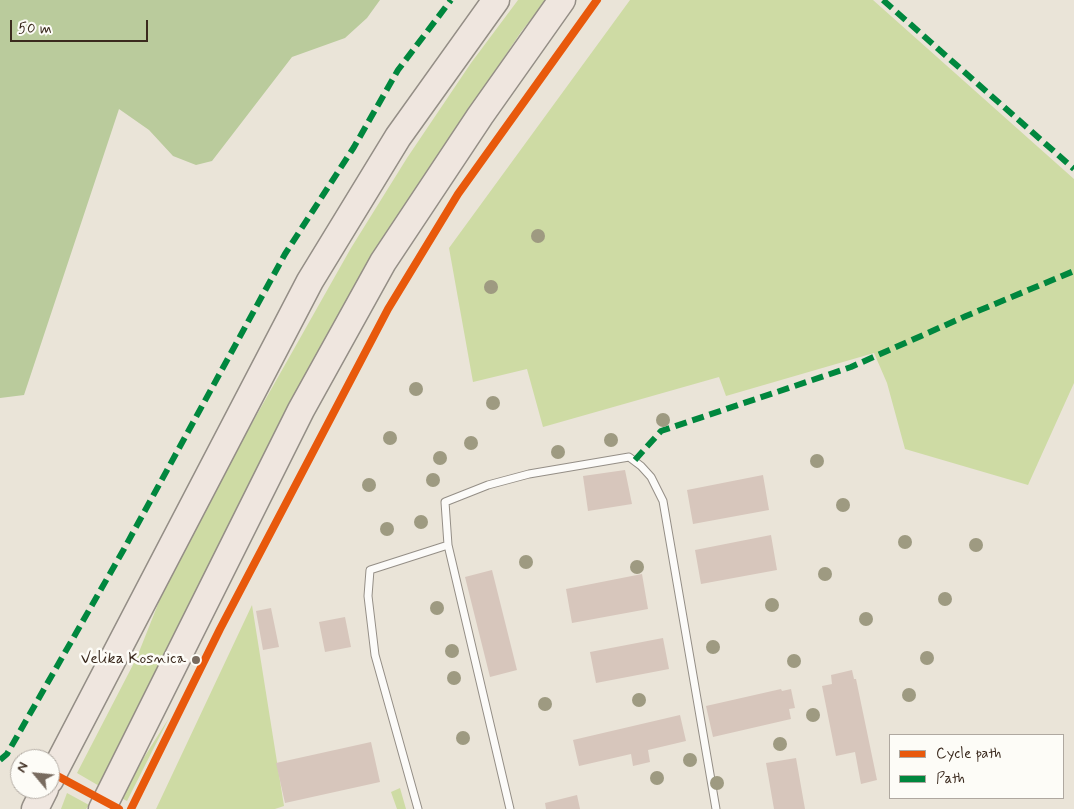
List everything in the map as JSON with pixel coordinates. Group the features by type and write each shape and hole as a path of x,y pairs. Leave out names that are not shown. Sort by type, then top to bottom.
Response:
{"highway":[{"path":"60,761 310,281 398,137 496,0"},
{"path":"102,809 301,410 383,262 480,116 562,0"}],"lane":[{"path":"510,809 448,545 445,502 488,485 529,474 629,457 641,466 654,483 663,501 716,809"},
{"path":"418,809 375,655 368,596 370,570 448,545"}],"green space":[{"path":"0,0 380,0 367,18 345,38 292,57 212,161 196,165 173,156 149,130 119,109 24,395 0,398"},
{"path":"518,0 546,0 521,32 458,126 101,787 77,773 137,657 168,579 234,455 351,248 407,158 471,63"},
{"path":"630,0 873,0 1074,179 1074,383 1028,485 905,449 887,383 874,353 726,396 719,377 543,427 527,369 473,382 449,248"},
{"path":"252,605 284,806 275,809 156,809"},
{"path":"169,718 127,801 121,798 143,759"},
{"path":"400,788 406,809 397,809 391,792"},
{"path":"67,793 89,805 86,809 61,809"}],"building":[{"path":"625,470 632,504 588,511 583,476"},
{"path":"763,475 769,510 693,524 687,490"},
{"path":"771,535 777,570 701,584 695,550"},
{"path":"492,570 517,670 490,677 465,577"},
{"path":"642,574 648,609 572,623 566,589"},
{"path":"271,608 279,647 263,650 256,611"},
{"path":"345,617 351,647 325,652 319,622"},
{"path":"663,638 669,669 596,683 590,652"},
{"path":"852,670 854,679 856,679 877,780 861,784 855,752 836,756 822,686 832,684 831,675"},
{"path":"781,689 782,691 791,689 795,708 789,709 791,719 713,737 706,706"},
{"path":"680,715 686,741 648,750 650,762 633,766 631,754 579,766 573,740"},
{"path":"371,742 380,782 285,803 276,763"},
{"path":"796,758 805,809 774,809 766,763"},
{"path":"577,795 580,809 546,809 545,803"}],"marked path":[{"path":"0,760 7,754 124,549 285,254 354,147 398,70 451,0"},
{"path":"883,0 1074,169"},
{"path":"635,460 661,431 851,367 1074,271"}],"cycle path":[{"path":"131,809 220,629 388,309 458,194 597,0"},
{"path":"60,777 119,809"}],"place":[{"name":"Velika Kosnica","path":"196,660"}]}
